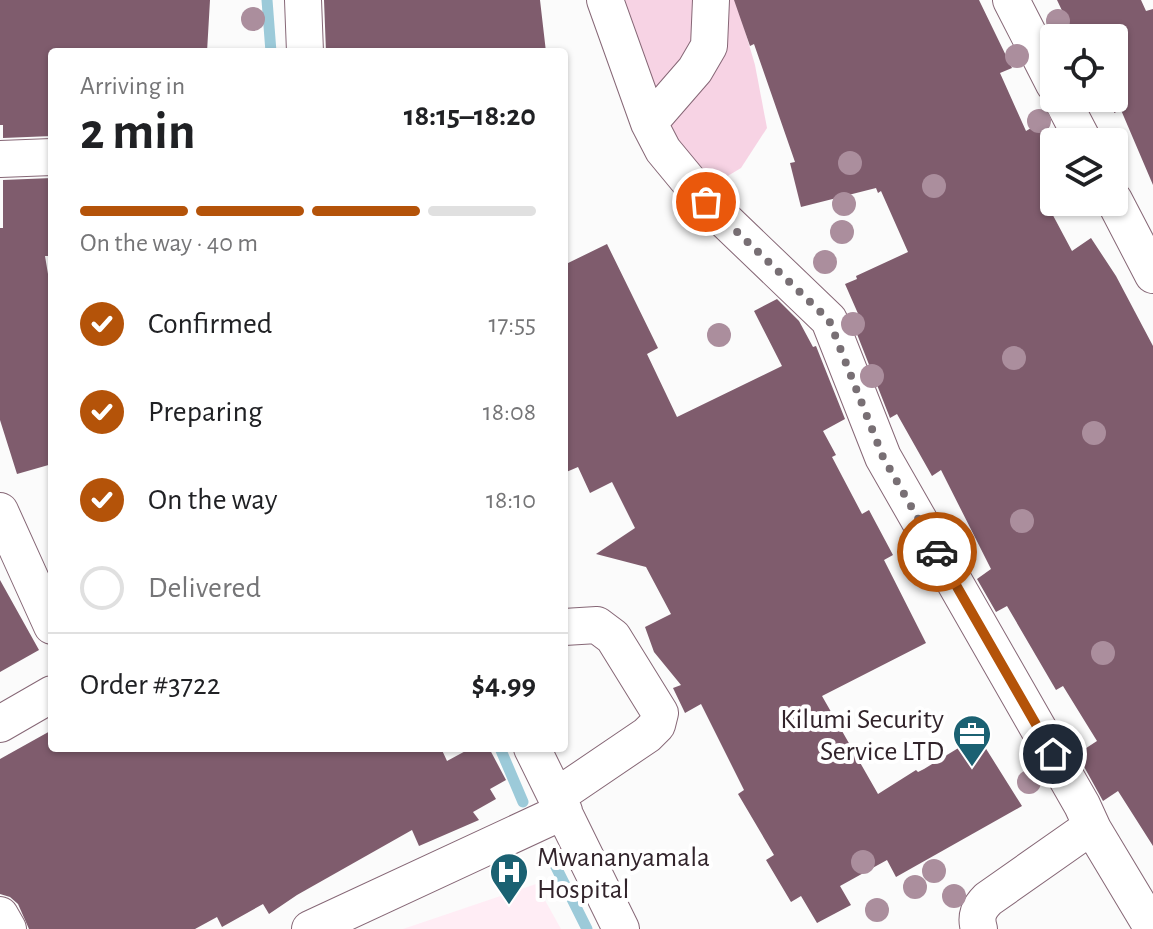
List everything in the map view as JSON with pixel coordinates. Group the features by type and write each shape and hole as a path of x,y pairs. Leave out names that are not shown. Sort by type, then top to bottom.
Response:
{"street":[{"path":"303,0 305,48"},
{"path":"605,0 649,123 663,150 706,202 829,320 883,457 1093,829 1153,929"},
{"path":"649,123 695,70 709,46 711,0"},
{"path":"1011,0 1040,57"},
{"path":"0,159 48,157"},
{"path":"1122,216 1153,275"},
{"path":"0,511 48,617"},
{"path":"310,929 560,803 657,725 660,713 613,637 597,625 568,627"},
{"path":"0,724 48,696"},
{"path":"534,752 621,929"},
{"path":"979,929 976,920 980,907 988,899 1082,833 1093,829"},
{"path":"0,915 8,929"}],"shaded area":[{"path":"620,0 736,0 755,65 767,128 741,168 711,186 680,153"},
{"name":"Mwananyamala Hospital","path":"536,884 561,929 403,929"}],"building":[{"path":"0,0 210,0 207,48 48,48 48,136 3,138 3,125 0,125"},
{"path":"324,0 540,0 546,48 326,48"},
{"path":"734,0 979,0 1012,68 1000,73 1026,131 1038,124 1040,128 1040,216 1053,216 1072,251 1091,238 1116,276 1153,346 1153,846 1118,791 1103,801 1077,754 1097,741 1063,686 1056,690 1007,606 996,612 977,579 991,569 941,470 932,476 897,414 890,418 855,329 863,325 845,284 908,252 881,191 878,193 876,188 801,207 790,163 795,162 754,44 750,46"},
{"path":"1057,0 1141,0 1146,11 1153,9 1153,185 1122,112 1128,112 1128,24 1068,24"},
{"path":"48,178 48,256 45,256 48,274 48,465 17,474 0,420 3,180"},
{"path":"607,244 658,348 647,354 677,417 782,366 754,311 777,299 799,321 813,347 816,346 845,419 823,431 836,455 832,457 862,514 869,510 893,555 884,560 926,643 822,696 878,794 978,736 1022,806 896,877 887,860 840,886 851,905 817,923 801,896 791,902 766,860 774,855 738,794 744,790 701,704 685,713 673,688 681,685 654,652 645,627 671,614 646,567 596,554 635,528 612,482 590,493 578,467 568,471 568,263"},
{"path":"0,580 39,650 0,672"},
{"path":"48,732 48,752 443,752 447,761 464,752 491,752 506,780 490,789 496,799 473,812 479,820 419,846 412,830 269,914 263,904 222,927 217,917 195,929 29,929 18,904 0,894 0,759"}],"waterway":[{"path":"267,0 271,48"},
{"path":"502,752 523,802"},
{"path":"551,857 587,929"}],"way so far":[{"path":"706,202 829,320 883,457 937,552"}],"place":[{"name":"Kilumi Security Service LTD","path":"972,768"},
{"name":"Mwananyamala Hospital","path":"509,906"}],"route":[{"path":"937,552 1053,754"}]}
